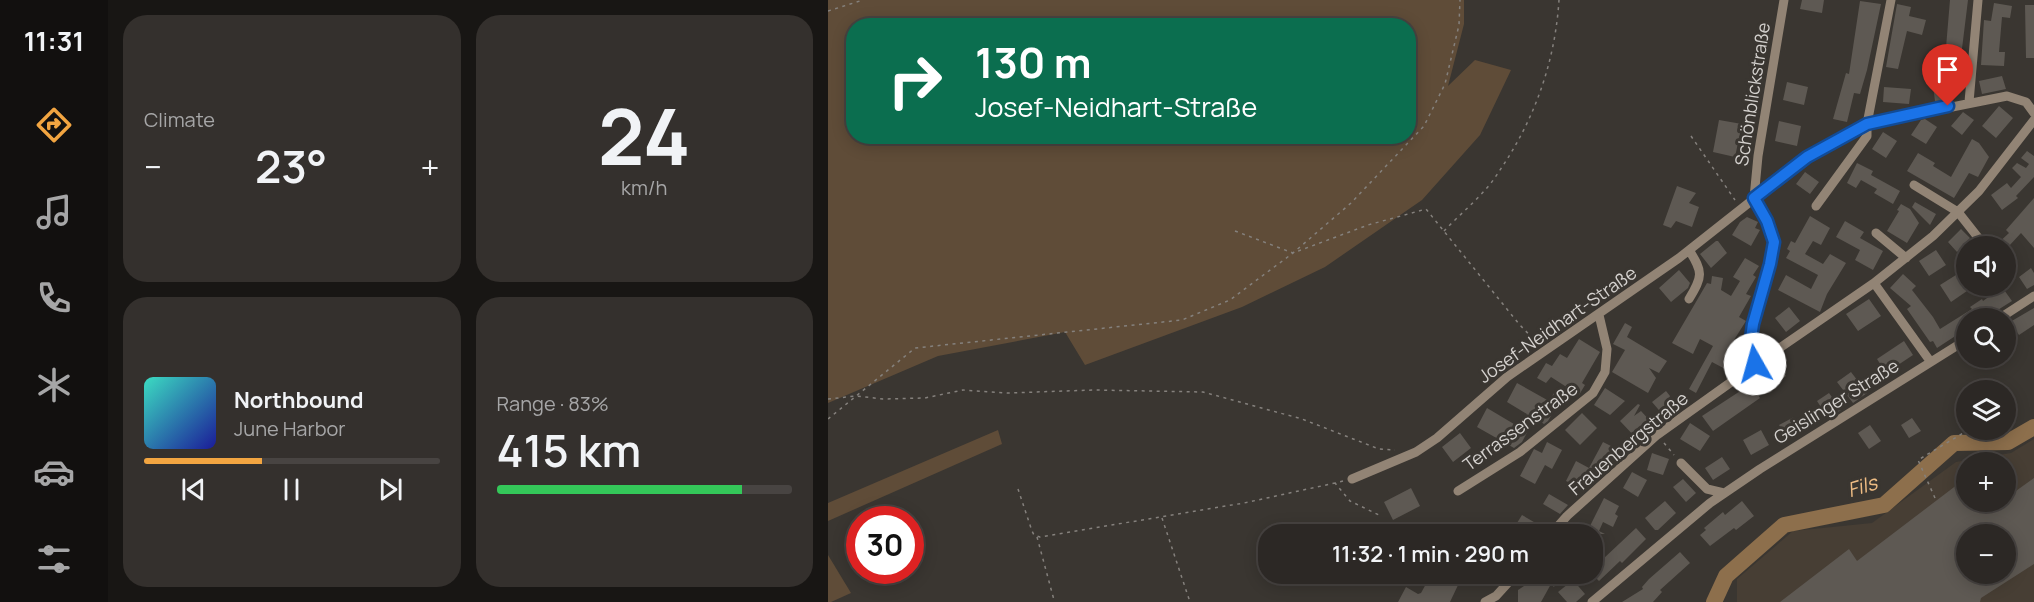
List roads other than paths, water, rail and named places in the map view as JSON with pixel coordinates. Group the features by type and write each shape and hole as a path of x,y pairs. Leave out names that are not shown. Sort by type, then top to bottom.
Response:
{"street":[{"name":"Schönblickstraße","path":"1754,198 1758,156 1784,0"},
{"path":"1816,206 1867,136 1867,124 1891,0"},
{"path":"1969,102 1978,0"},
{"name":"Josef-Neidhart-Straße","path":"1352,478 1416,452 1430,443 1507,377 1599,315 1689,250 1807,157 1867,124 2007,96 2026,102 2034,113"},
{"name":"Frauenbergstraße","path":"1560,524 1657,435 1755,364 1874,283 1906,258 1979,192 2034,120"},
{"path":"1914,185 1958,212 1977,236"},
{"path":"1754,198 1767,221 1774,242 1753,324 1750,346 1755,364"},
{"path":"1876,233 1906,258"},
{"path":"1689,250 1701,269 1699,283 1689,299"},
{"path":"1874,283 1930,361"},
{"path":"2015,308 2034,296"},
{"name":"Terrassenstraße","path":"1458,491 1520,452 1593,393 1605,372 1607,349 1599,315"},
{"name":"Geislinger Straße","path":"1592,602 1724,493 1956,346"},
{"path":"1679,461 1707,489 1724,493"},
{"path":"1485,602 1496,596 1507,584"}],"waterway":[{"name":"Fils","path":"1714,602 1726,576 1784,525 1884,505 1954,443 2008,442 2034,427"}]}
